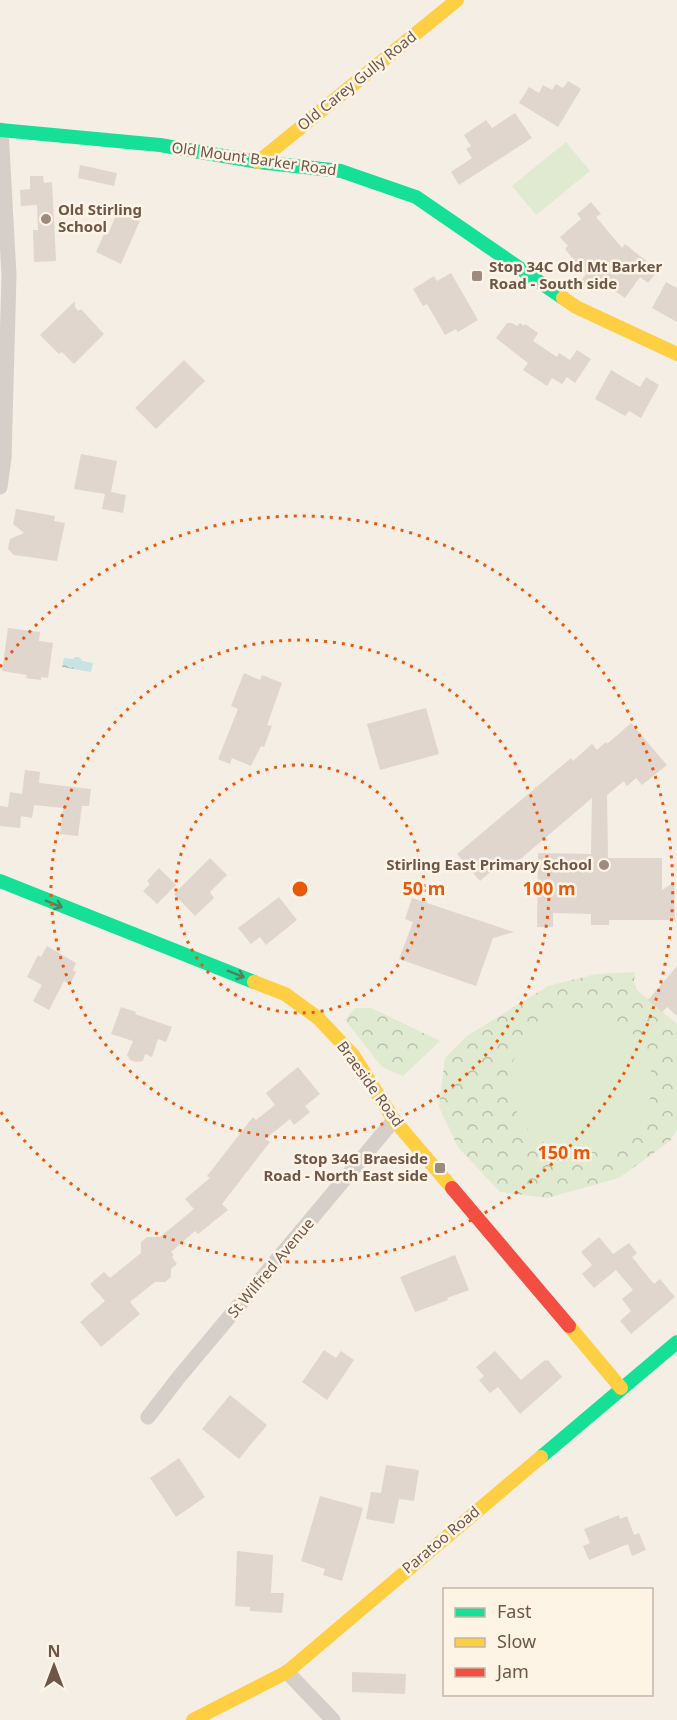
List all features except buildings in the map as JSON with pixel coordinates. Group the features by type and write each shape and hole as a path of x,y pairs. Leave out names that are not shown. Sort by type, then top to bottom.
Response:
{"street":[{"name":"Old Carey Gully Road","path":"258,162 457,0"},
{"name":"Old Mount Barker Road","path":"1,130 160,145 258,162 341,171 416,197 576,307 677,354"},
{"path":"0,487 4,458 9,275 1,130"},
{"name":"Braeside Road","path":"0,881 285,994 318,1018 353,1055 394,1120 621,1388"},
{"name":"St Wilfred Avenue","path":"148,1417 394,1120"},
{"name":"Paratoo Road","path":"193,1720 286,1672 677,1342"},
{"path":"286,1672 333,1720"}],"green space":[{"path":"566,142 590,171 536,215 512,186"},
{"path":"635,972 634,982 637,990 677,1024 677,1130 670,1141 619,1178 547,1198 500,1192 458,1147 439,1107 445,1058 467,1036 548,986 596,974"},
{"path":"355,1008 371,1008 440,1041 403,1076 382,1067 345,1020"},
{"path":"581,1011 608,1016 632,1031 647,1055 652,1082 647,1109 632,1133 608,1148 581,1153 554,1148 530,1133 515,1109 510,1082 515,1055 530,1031 554,1016"}],"water":[{"path":"75,657 93,663 91,672 62,667 64,658 73,659"}],"traffic: fast":[{"path":"0,130 160,145 258,162 341,171 416,197 563,298"},
{"path":"0,881 254,982"},
{"path":"541,1457 677,1342"}],"traffic: slow":[{"path":"258,162 457,0"},
{"path":"563,298 576,307 677,354"},
{"path":"254,982 285,994 318,1018 353,1055 394,1120 452,1188"},
{"path":"569,1326 621,1388"},
{"path":"193,1720 287,1672 541,1457"}],"traffic: jam":[{"path":"452,1188 569,1326"}],"place":[{"name":"Old Stirling School","path":"46,219"},
{"name":"Stop 34C Old Mt Barker Road - South side","path":"477,276"},
{"name":"Stirling East Primary School","path":"604,865"},
{"name":"Stop 34G Braeside Road - North East side","path":"440,1168"}]}
